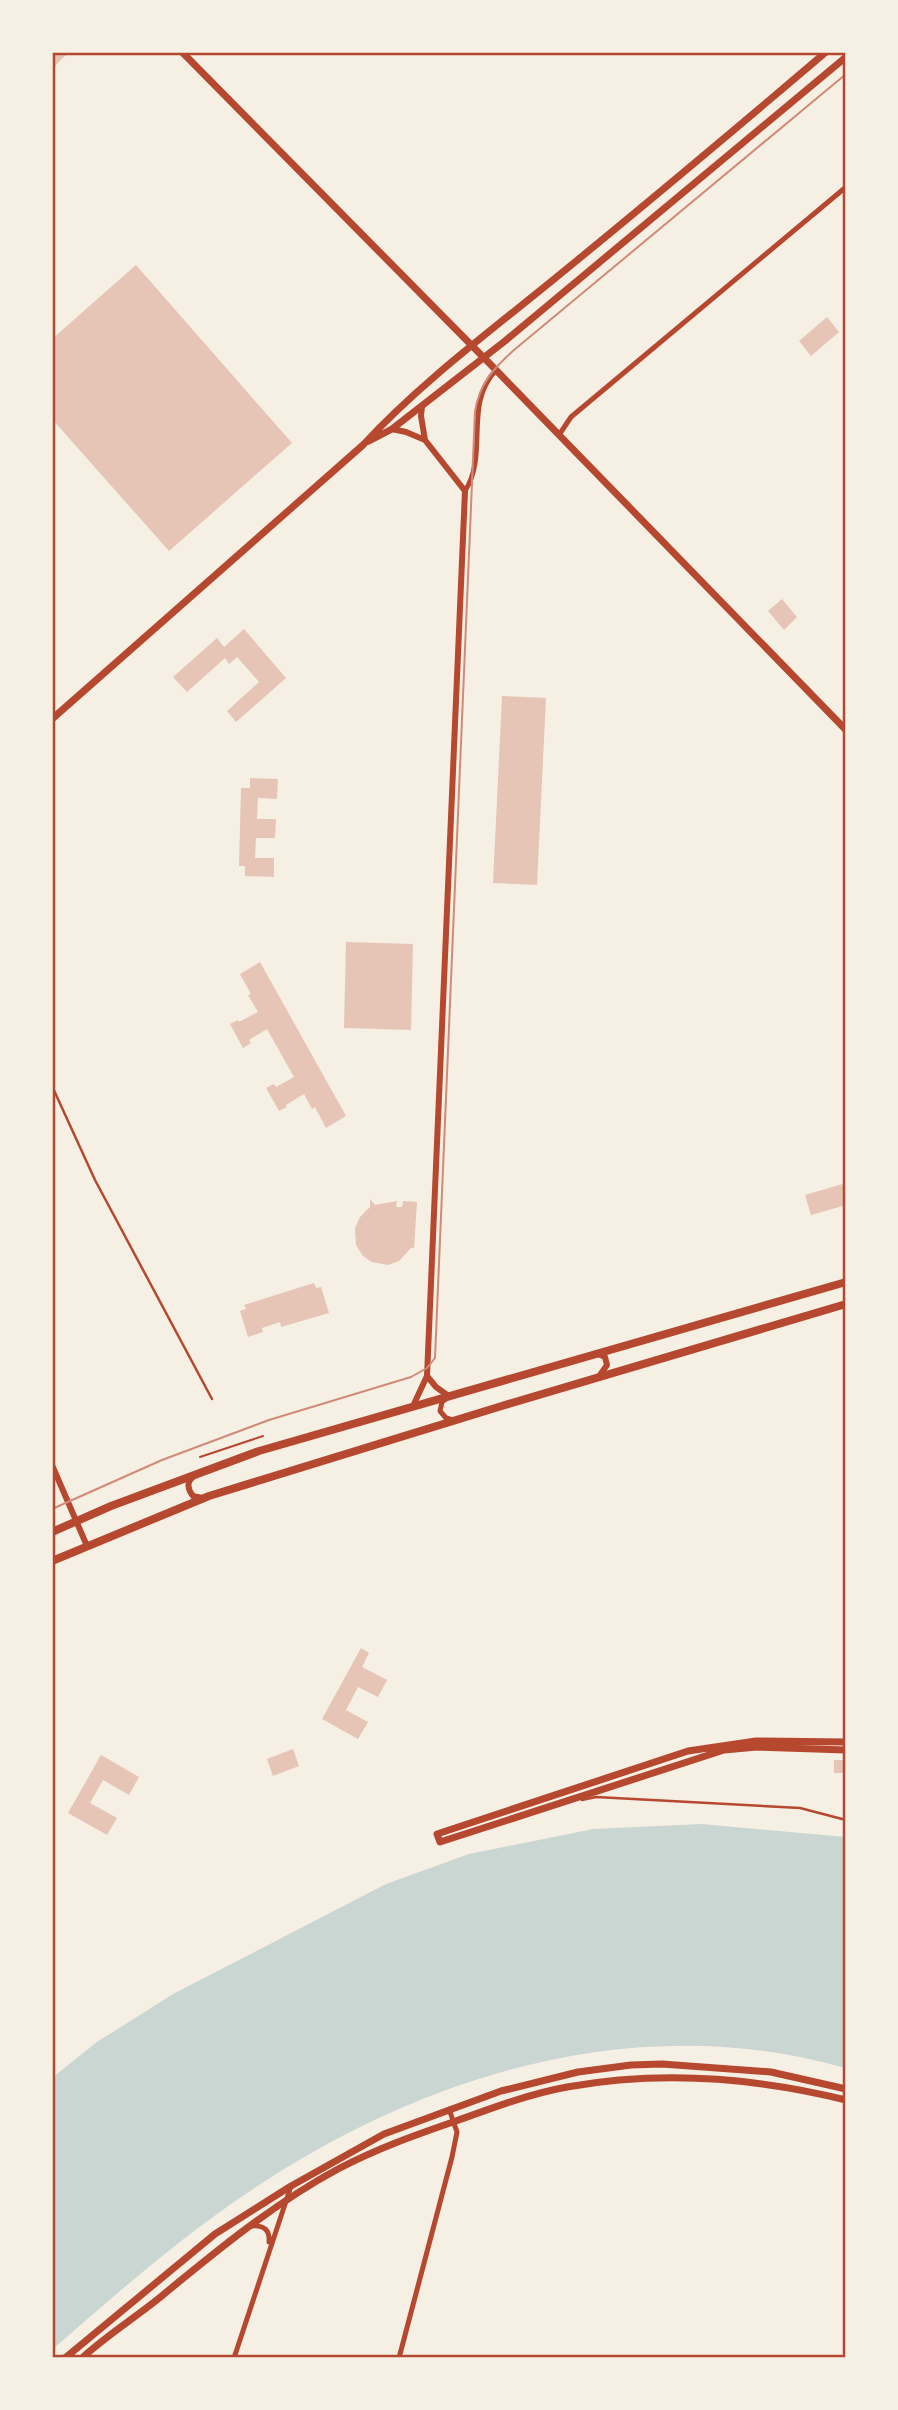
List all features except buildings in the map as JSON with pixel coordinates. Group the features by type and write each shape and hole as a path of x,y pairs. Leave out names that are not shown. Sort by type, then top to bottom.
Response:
{"main road":[{"path":"182,52 496,370 845,730"},
{"path":"52,719 472,346 614,231 826,52"},
{"path":"363,445 392,429 484,358 845,57"},
{"path":"52,1532 197,1473 260,1451 845,1282"},
{"path":"52,1561 206,1498 598,1376 845,1304"},
{"path":"845,1742 755,1741 688,1751 438,1838 724,1750 757,1746 845,1750"},
{"path":"65,2357 215,2234 329,2163 384,2134 449,2109 525,2084 631,2065 702,2066 771,2072 845,2089"},
{"path":"82,2357 220,2246 285,2202 336,2170 381,2148 454,2121 566,2087 633,2078 702,2077 753,2082 794,2088 845,2101"}],"street":[{"path":"559,435 571,417 845,187"},
{"path":"413,1406 426,1376 465,491 475,466 480,394 496,370"},
{"path":"422,407 425,440 465,491"},
{"path":"392,429 425,440"},
{"path":"592,1354 602,1354 607,1361 606,1369 598,1376"},
{"path":"426,1376 450,1397 442,1402 440,1411 446,1418 456,1420"},
{"path":"52,1465 87,1546"},
{"path":"197,1473 191,1479 188,1489 194,1496 206,1498"},
{"path":"400,2357 457,2132 449,2109"},
{"path":"234,2357 291,2186"},
{"path":"246,2229 259,2225 266,2228 270,2234 268,2250"}],"lane":[{"path":"52,1086 95,1180 212,1399"},
{"path":"555,1804 596,1797 800,1808 845,1820"}],"path":[{"path":"200,1457 262,1436"}],"shaded area":[{"path":"701,1824 845,1837 845,2068 765,2051 685,2046 605,2051 526,2066 449,2089 374,2120 302,2158 234,2202 164,2254 53,2349 53,2077 97,2042 173,1994 386,1884 469,1854 593,1829"}],"tram line":[{"path":"52,1509 162,1460 269,1420 411,1377 427,1368 435,1358 477,402 488,378 514,350 846,74"}]}
